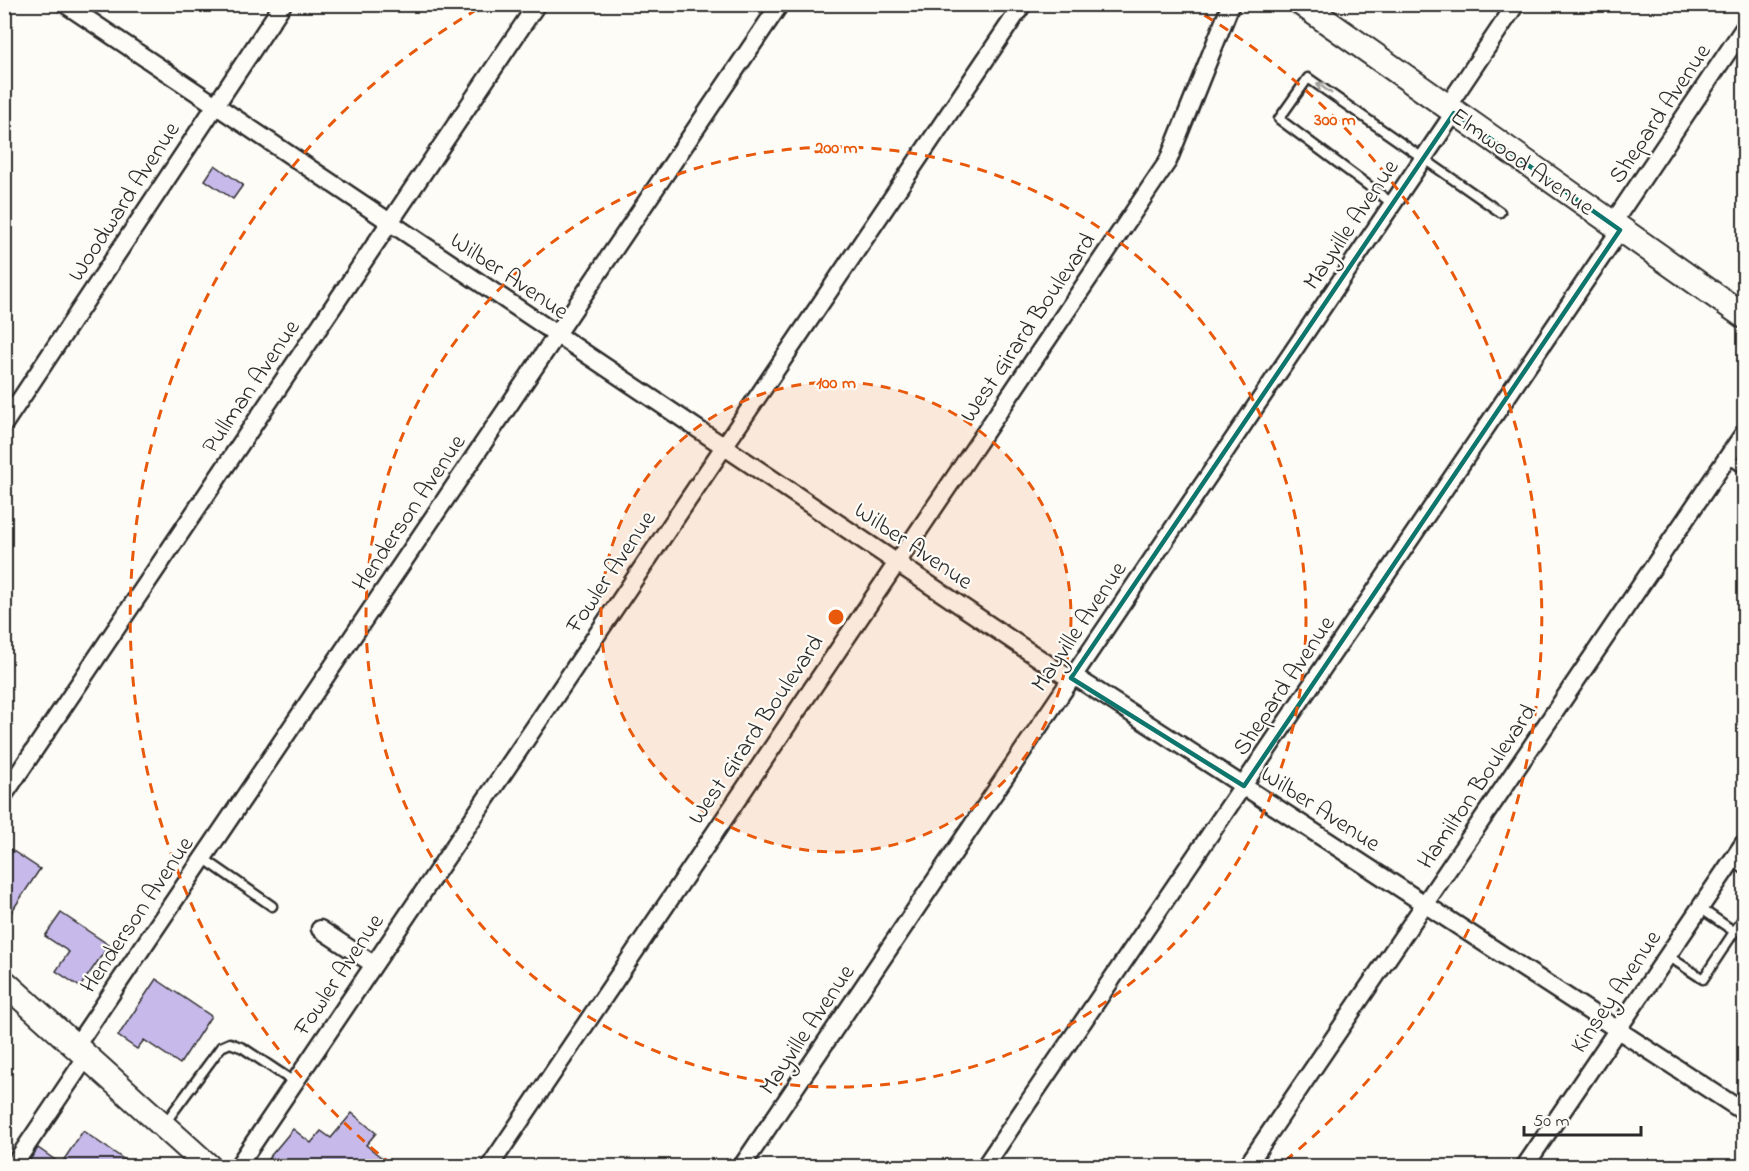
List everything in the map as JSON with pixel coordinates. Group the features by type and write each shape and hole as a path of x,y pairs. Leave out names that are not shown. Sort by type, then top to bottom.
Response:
{"street":[{"name":"Wilber Avenue","path":"65,4 1071,678 1080,680 1744,1112"},
{"name":"Woodward Avenue","path":"4,424 283,4"},
{"name":"Pullman Avenue","path":"4,795 537,4"},
{"name":"Henderson Avenue","path":"13,1167 81,1051 203,858 780,4"},
{"name":"Fowler Avenue","path":"238,1167 1023,4"},
{"name":"West Girard Boulevard","path":"490,1167 1168,161 1231,4"},
{"name":"Elmwood Avenue","path":"1302,4 1744,316"},
{"name":"Mayville Avenue","path":"742,1167 1424,158 1450,110 1516,4"},
{"name":"Shepard Avenue","path":"985,1167 1244,786 1616,227 1744,28"},
{"name":"Hamilton Boulevard","path":"1247,1167 1744,433"},
{"name":"Kinsey Avenue","path":"1525,1167 1700,908 1738,864 1744,843"},
{"path":"320,929 373,964"},
{"path":"4,981 208,1167"}],"lane":[{"path":"1393,204 1279,119 1308,78 1500,212"},
{"path":"1728,458 1744,469"},
{"path":"203,858 272,906"},
{"path":"1700,908 1735,932"},
{"path":"1668,956 1703,979 1744,917"},
{"path":"163,1126 221,1047 230,1043 243,1048 294,1082"}],"highlighted area":[{"path":"1454,113 1620,230 1244,786 1071,678"}],"building":[{"path":"215,165 243,185 233,199 205,180"},
{"path":"10,849 40,869 4,923 4,858"},
{"path":"61,913 109,945 80,987 56,971 69,952 45,936"},
{"path":"156,979 211,1016 180,1064 144,1040 137,1049 118,1036"},
{"path":"352,1113 376,1133 366,1145 393,1167 277,1167 268,1159 293,1129 311,1143 321,1131 331,1138"},
{"path":"83,1131 135,1167 25,1167 38,1148 61,1164"}]}
